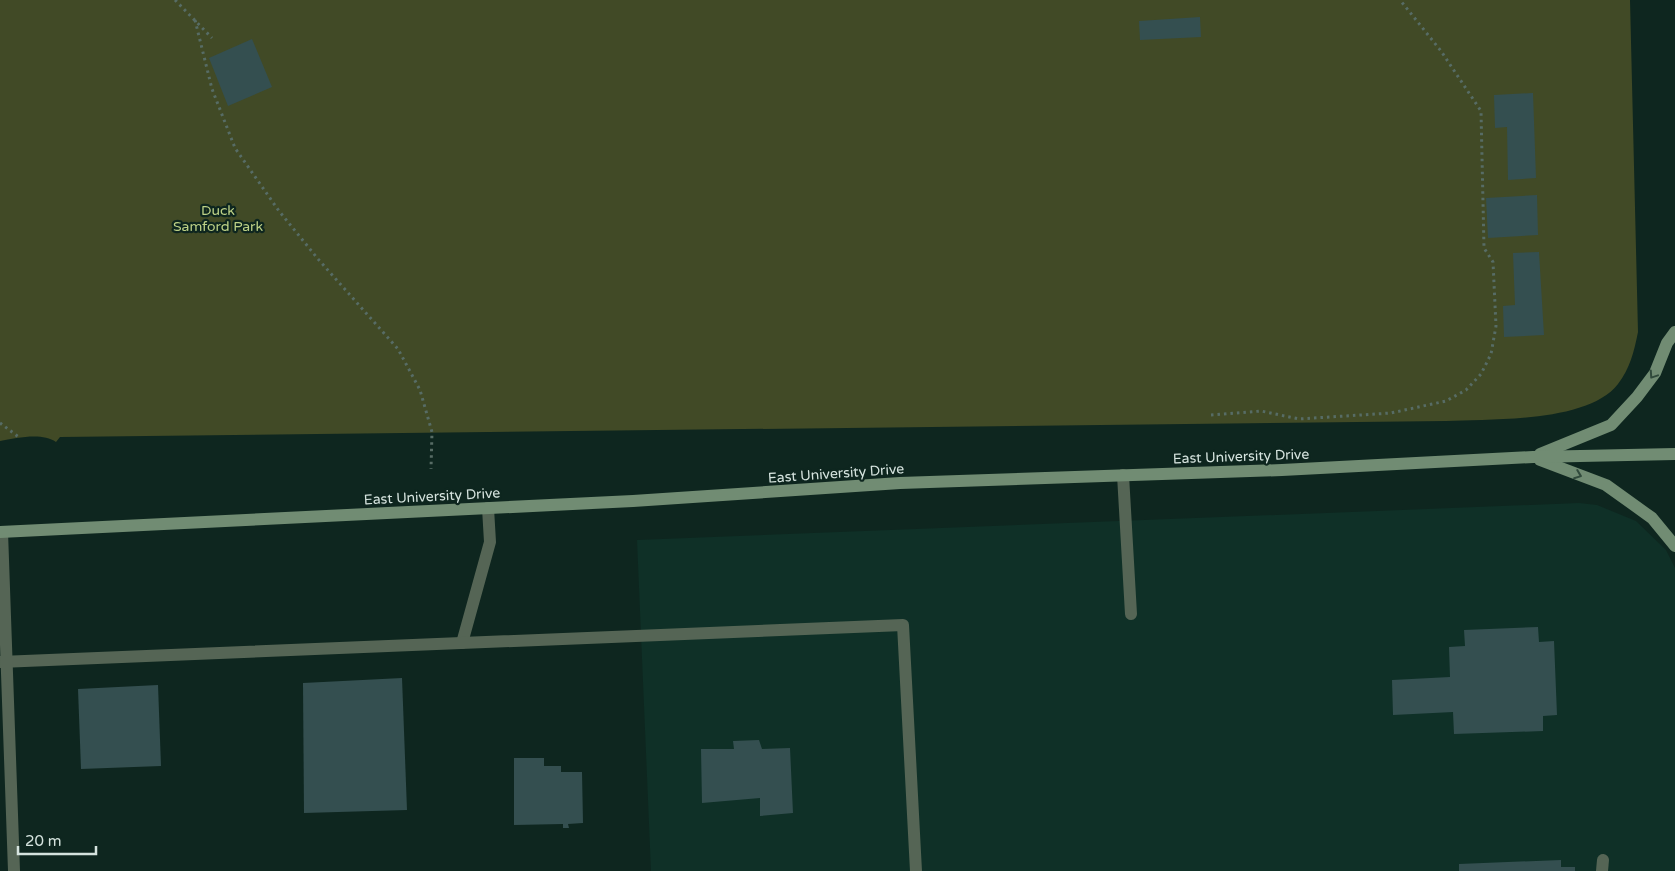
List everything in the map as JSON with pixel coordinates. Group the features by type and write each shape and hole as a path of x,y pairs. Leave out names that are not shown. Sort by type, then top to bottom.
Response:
{"main road":[{"path":"1533,457 1611,425 1638,397 1655,373 1667,343 1675,332"},
{"name":"East University Drive","path":"1,532 633,501 900,483 1533,457 1675,454"},
{"path":"1533,457 1606,485 1652,518 1675,546"}],"street":[{"path":"1123,475 1131,614"},
{"path":"462,643 490,542 488,508"},
{"path":"1,532 3,662 14,871"},
{"path":"3,662 903,625 916,871"}],"path":[{"path":"175,0 212,38"},
{"path":"1210,415 1261,412 1299,418 1392,413 1421,408 1446,401 1466,390 1481,374 1492,354 1496,326 1494,262 1484,248 1481,111 1441,51 1400,0"},
{"path":"195,20 212,90 235,148 279,210 318,259 403,357 420,390 432,432 431,469"},
{"path":"0,423 20,438"}],"shaded area":[{"path":"1579,503 1597,505 1636,521 1666,550 1675,568 1675,871 651,871 637,540"}],"green space":[{"name":"Duck Samford Park","path":"0,0 1630,0 1638,332 1626,372 1618,384 1604,397 1585,406 1562,412 1512,419 60,437 56,442 37,436 0,441"}],"building":[{"path":"1200,17 1201,37 1140,40 1139,21"},
{"path":"252,39 272,87 228,106 209,58"},
{"path":"1533,93 1536,178 1508,180 1507,127 1495,128 1494,95"},
{"path":"1537,195 1538,235 1488,238 1486,198"},
{"path":"1539,252 1544,335 1504,337 1503,306 1515,305 1513,253"},
{"path":"1538,627 1539,642 1554,641 1557,715 1543,716 1543,731 1454,734 1453,712 1393,715 1392,680 1450,677 1449,647 1465,646 1464,630"},
{"path":"402,678 407,810 304,813 303,683"},
{"path":"158,685 161,766 81,769 78,689"},
{"path":"759,740 762,749 790,748 793,813 760,816 760,798 702,803 701,749 734,749 733,741"},
{"path":"514,758 544,758 544,766 561,766 561,772 582,772 583,823 568,824 569,828 563,828 563,824 514,825"},
{"path":"1561,860 1561,867 1575,867 1575,871 1459,871 1459,864"}]}
